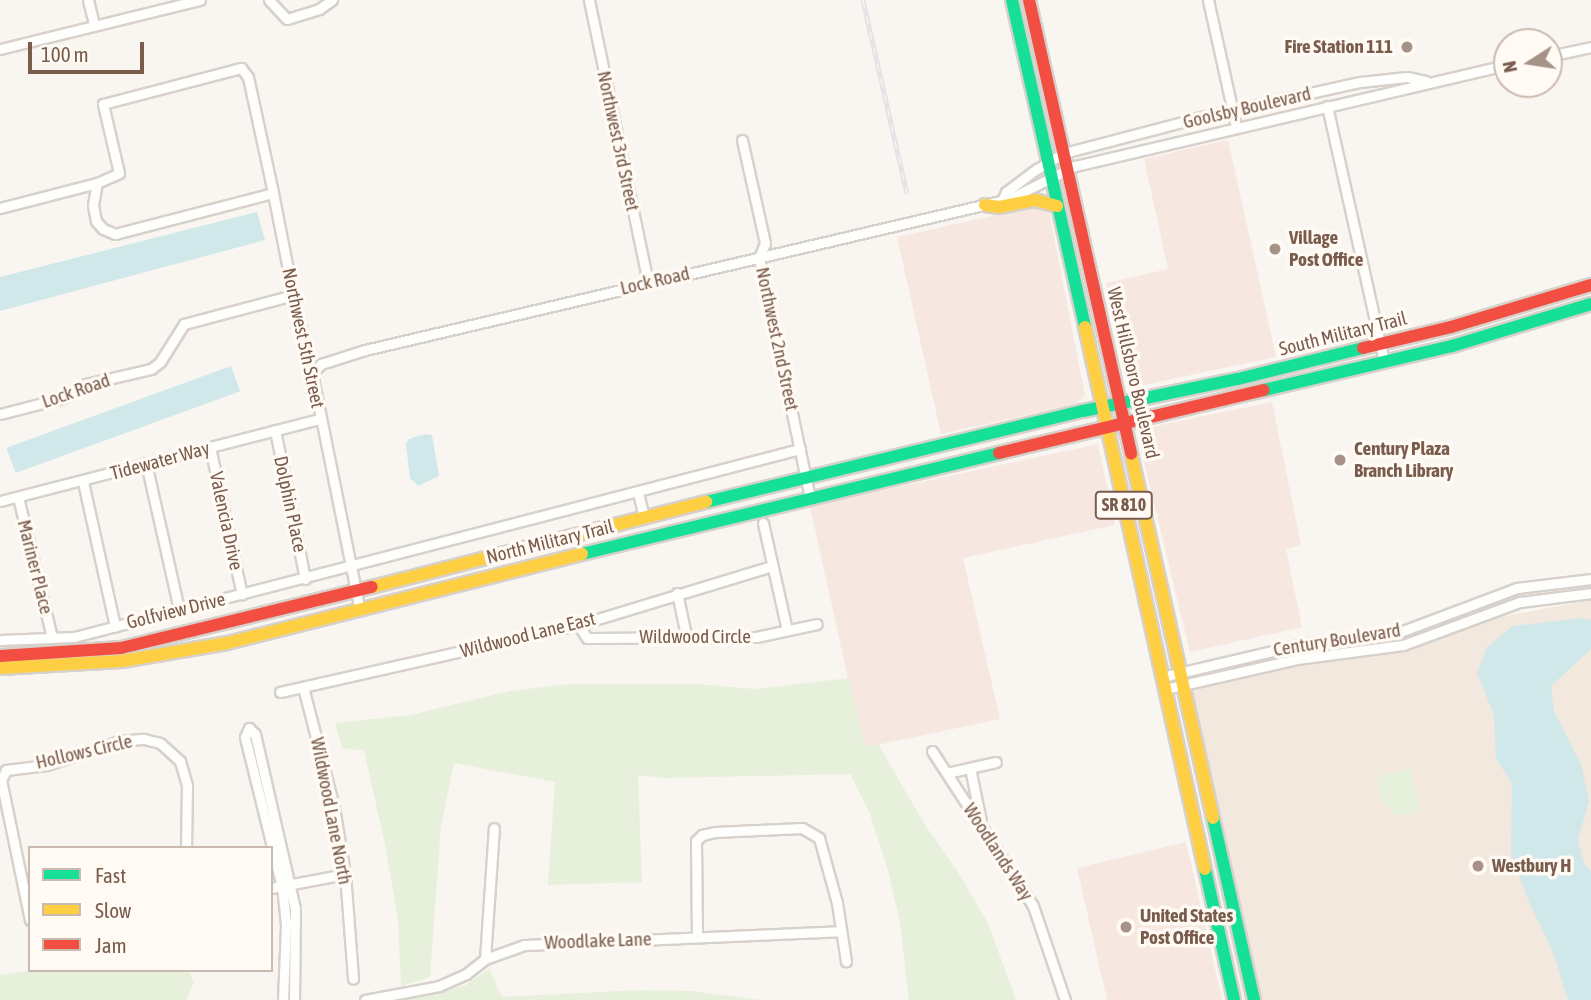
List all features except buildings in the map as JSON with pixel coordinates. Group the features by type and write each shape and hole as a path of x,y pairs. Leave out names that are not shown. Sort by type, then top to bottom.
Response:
{"street":[{"path":"88,0 94,24"},
{"path":"0,49 200,0"},
{"path":"269,0 287,19 319,9 332,0"},
{"name":"Northwest 3rd Street","path":"589,0 648,283"},
{"name":"West Hillsboro Boulevard","path":"1012,0 1234,1000"},
{"name":"West Hillsboro Boulevard","path":"1029,0 1254,1000"},
{"path":"1208,0 1236,126"},
{"path":"1563,53 1591,47"},
{"name":"Northwest 5th Street","path":"97,183 119,173 103,104 241,68 248,76 360,610"},
{"name":"Goolsby Boulevard","path":"1067,168 1236,126 1493,68"},
{"name":"Goolsby Boulevard","path":"1048,162 1064,153 1233,110 1360,82 1407,78 1432,82"},
{"path":"1327,106 1384,362"},
{"name":"Northwest 2nd Street","path":"742,140 765,243 759,258 810,497"},
{"name":"Lock Road","path":"1003,199 1006,192 1048,162"},
{"path":"1051,176 1067,168"},
{"name":"Lock Road","path":"312,373 321,363 365,351 1009,199 1051,176"},
{"path":"0,208 97,183 93,205 96,220 103,229 114,234 273,192"},
{"path":"985,205 999,207 1035,201 1057,206"},
{"name":"South Military Trail","path":"1102,408 1380,345 1535,304 1591,285"},
{"name":"Lock Road","path":"0,414 63,398 86,384 150,369 160,362 184,324 293,295"},
{"name":"South Military Trail","path":"1106,427 1477,339 1591,304"},
{"name":"North Military Trail","path":"0,656 121,648 356,592 806,476 1102,408"},
{"name":"Tidewater Way","path":"0,501 83,482 146,463 320,419"},
{"name":"North Military Trail","path":"0,668 122,661 175,654 810,497 1106,427"},
{"name":"Dolphin Place","path":"275,430 305,579"},
{"name":"Valencia Drive","path":"210,447 242,595"},
{"name":"North Military Trail","path":"350,566 638,494 800,449"},
{"path":"146,463 179,610"},
{"path":"83,482 115,626"},
{"path":"638,494 644,517"},
{"name":"Mariner Place","path":"18,496 52,638"},
{"path":"763,523 787,630"},
{"name":"Golfview Drive","path":"0,640 74,637 350,566"},
{"name":"Wildwood Lane East","path":"280,692 578,625 772,566"},
{"name":"Century Boulevard","path":"1163,683 1180,672 1297,645 1400,632 1517,589 1591,579"},
{"path":"677,593 686,635"},
{"name":"Century Boulevard","path":"1163,683 1183,685 1297,659 1403,645 1520,602 1591,593"},
{"name":"Wildwood Circle","path":"578,625 587,638 686,635 756,637 817,624"},
{"name":"Wildwood Lane North","path":"303,687 334,807 345,874 353,979"},
{"path":"294,1000 296,930 255,734 249,728 245,737 286,885 283,999 294,1000 304,1000"},
{"name":"Hollows Circle","path":"28,910 1,780 6,770 47,765 119,741 144,739 160,743 180,761 187,785 186,846"},
{"name":"Woodlands Way","path":"932,751 1033,906 1065,1000"},
{"path":"947,773 996,762"},
{"path":"970,768 982,828"},
{"path":"485,960 494,828"},
{"path":"697,937 695,848 702,835 802,828 819,838 846,961"},
{"path":"273,888 345,874"},
{"path":"1218,928 1229,937 1241,941"},
{"name":"Woodlake Lane","path":"365,1000 439,986 466,974 485,960 524,945 841,931"},
{"path":"1223,950 1234,954 1247,971"}],"shaded area":[{"path":"1228,140 1276,357 1130,388 1106,283 1168,269 1144,159"},
{"path":"1037,206 1049,212 1085,395 1076,404 941,434 897,237"},
{"path":"1272,402 1301,545 1286,549 1302,627 1190,652 1139,441 1146,428"},
{"path":"1098,444 1115,525 963,558 1000,719 863,748 810,506"},
{"path":"1591,600 1591,1000 1244,1000 1174,679"},
{"path":"1186,842 1222,1000 1107,1000 1077,868"}],"green space":[{"path":"849,678 865,746 878,744 925,825 956,869 988,923 1016,1000 909,1000 900,922 887,867 870,814 850,774 665,778 638,775 642,882 548,885 555,782 454,763 441,825 430,977 401,986 398,921 385,844 364,751 342,748 335,723 410,715 510,691 570,684 697,684 755,689"},
{"path":"1410,769 1421,811 1396,816 1382,803 1377,777"},
{"path":"489,969 502,997 640,990 691,991 760,1000 403,1000 466,985"},
{"path":"28,971 189,972 194,982 186,1000 0,1000 0,975"}],"water":[{"path":"257,212 265,240 0,311 0,277"},
{"path":"231,366 240,391 16,473 6,448"},
{"path":"425,434 432,435 439,476 418,486 410,478 406,444 409,439"},
{"path":"1582,618 1591,620 1591,649 1551,686 1554,711 1581,764 1589,801 1578,839 1584,864 1591,871 1591,1000 1568,1000 1553,952 1529,902 1511,854 1512,783 1496,759 1494,715 1477,673 1487,647 1513,626"}],"railway":[{"path":"863,0 907,194"}],"traffic: fast":[{"path":"1012,0 1085,327"},
{"path":"1264,390 1452,346 1591,304"},
{"path":"706,502 1083,411 1238,379 1363,348"},
{"path":"582,554 999,453"},
{"path":"1213,818 1254,1000"},
{"path":"1205,869 1234,1000"}],"traffic: slow":[{"path":"985,205 999,207 1035,200 1057,206"},
{"path":"1085,327 1205,869"},
{"path":"1131,454 1213,818"},
{"path":"372,587 706,502"},
{"path":"0,668 122,661 227,643 582,554"}],"traffic: jam":[{"path":"1029,0 1131,454"},
{"path":"1363,348 1451,327 1591,285"},
{"path":"999,453 1264,390"},
{"path":"0,656 121,648 372,587"}],"place":[{"name":"Fire Station 111","path":"1407,47"},
{"name":"Village Post Office","path":"1275,249"},
{"name":"Century Plaza Branch Library","path":"1340,460"},
{"name":"Westbury H","path":"1478,866"},
{"name":"United States Post Office","path":"1126,927"}]}
